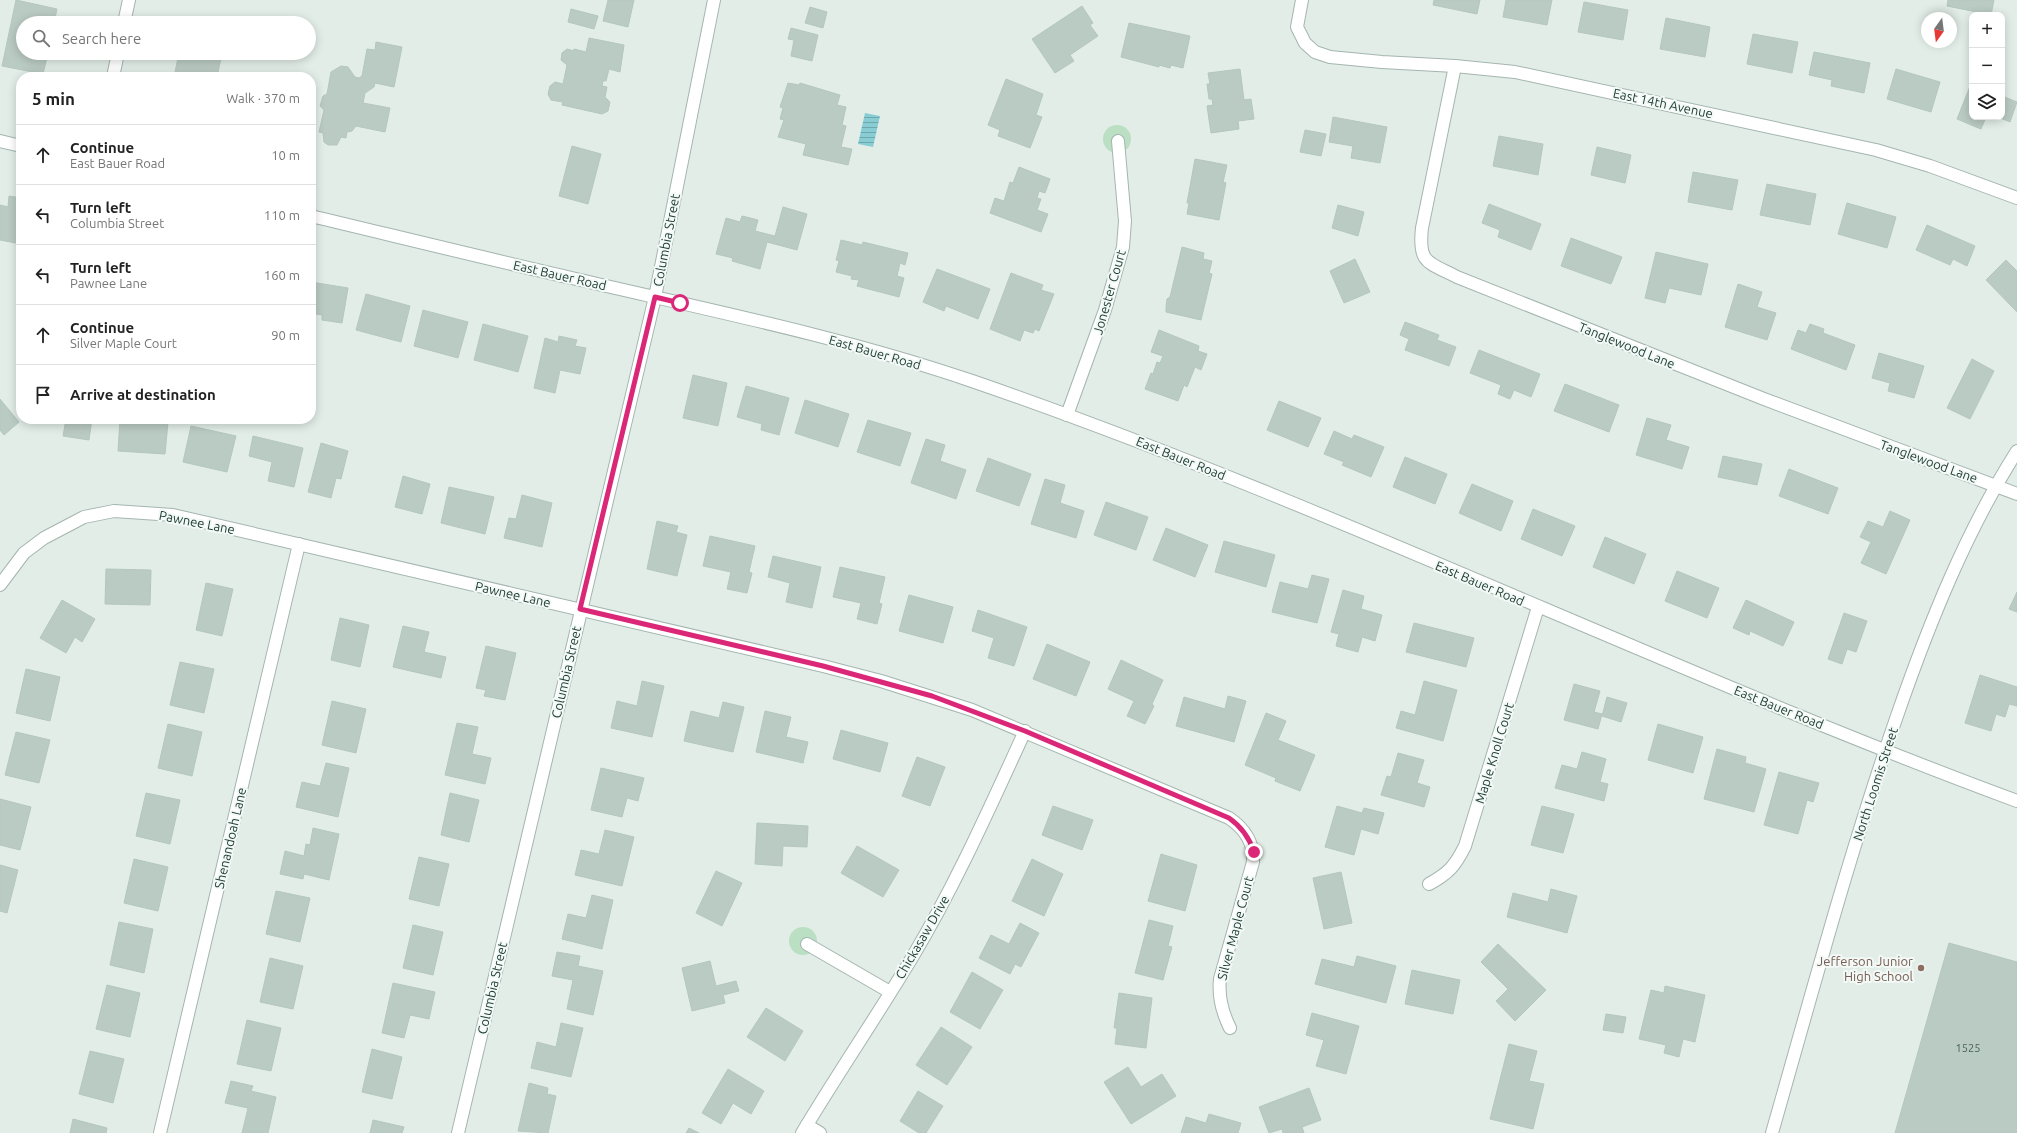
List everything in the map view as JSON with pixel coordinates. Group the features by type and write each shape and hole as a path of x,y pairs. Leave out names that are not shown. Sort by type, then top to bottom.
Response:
{"street":[{"path":"126,16 129,0"},
{"name":"Columbia Street","path":"458,1133 580,609 655,297 714,0"},
{"name":"East 14th Avenue","path":"1302,0 1297,27 1305,43 1315,52 1330,57 1515,72 1876,150 1930,166 2017,198"},
{"path":"114,72 117,60"},
{"name":"Tanglewood Lane","path":"1455,66 1421,239 1422,255 1430,263 1457,277 1735,388 2017,494"},
{"path":"0,141 16,145"},
{"name":"Jonester Court","path":"1067,415 1105,310 1123,247 1125,221 1118,141"},
{"name":"East Bauer Road","path":"316,217 781,326 861,347 966,379 1190,461 1885,750 2017,801"},
{"name":"North Loomis Street","path":"1772,1133 1872,788 1885,750 1939,605 1995,485 2017,451"},
{"name":"Pawnee Lane","path":"0,584 24,553 44,538 64,526 94,514 114,511 173,515 580,609 881,681 958,705 1025,731"},
{"name":"Shenandoah Lane","path":"160,1133 299,544"},
{"name":"Maple Knoll Court","path":"1428,884 1450,871 1457,862 1465,846 1538,607"},
{"name":"Chickasaw Drive","path":"804,1129 913,956 961,867 1025,731"},
{"name":"Silver Maple Court","path":"1025,731 1229,818 1241,826 1251,842 1253,862 1220,979 1219,990 1221,1005 1230,1028"},
{"path":"807,944 890,992"},
{"path":"804,1129 820,1133"}],"green space":[{"path":"1117,125 1127,129 1131,139 1127,149 1117,153 1107,149 1103,139 1107,129"},
{"path":"803,927 813,931 817,941 813,951 803,955 793,951 789,941 793,931"}],"water":[{"path":"865,113 880,116 873,147 858,144"}],"building":[{"path":"16,0 57,9 56,16 16,16 16,60 46,60 43,72 33,72 2,66"},
{"path":"608,0 634,0 628,27 603,21"},
{"path":"1434,0 1480,0 1477,14 1433,5"},
{"path":"1506,0 1552,0 1547,25 1503,17"},
{"path":"1948,0 1994,0 1992,12 1976,12 1947,6"},
{"path":"1584,2 1628,10 1623,40 1578,32"},
{"path":"1082,6 1093,23 1090,25 1098,36 1070,55 1074,61 1055,73 1032,39"},
{"path":"810,7 827,12 823,28 805,23"},
{"path":"571,9 598,16 594,29 568,22"},
{"path":"1666,18 1710,27 1705,57 1660,49"},
{"path":"1129,23 1190,36 1183,68 1171,65 1170,68 1159,65 1159,67 1121,57"},
{"path":"791,28 818,35 812,61 791,56 794,40 788,39"},
{"path":"1753,34 1798,42 1792,73 1747,64"},
{"path":"589,38 624,45 620,72 609,69 606,81 603,81 602,86 607,87 605,97 610,102 608,111 602,114 562,105 563,102 551,100 548,94 550,86 555,82 563,84 567,65 561,60 562,53 567,49 586,52"},
{"path":"376,42 402,47 394,87 375,83 374,87 365,93 363,103 390,108 385,132 356,126 352,131 347,132 346,138 341,137 337,145 328,145 324,142 323,133 319,132 324,110 320,106 323,96 327,94 331,72 341,66 348,67 355,77 359,78 362,76 367,49 375,50"},
{"path":"1814,52 1870,63 1864,93 1831,86 1832,80 1809,75"},
{"path":"178,60 221,60 218,72 175,72"},
{"path":"1240,69 1244,100 1251,99 1254,119 1238,121 1239,129 1211,133 1207,106 1213,105 1212,99 1209,99 1207,84 1210,84 1208,73"},
{"path":"1896,69 1940,82 1931,112 1887,99"},
{"path":"1006,79 1043,94 1036,115 1042,117 1030,148 998,136 1000,130 988,125"},
{"path":"788,83 799,85 800,83 840,95 837,105 846,107 842,125 846,126 841,147 852,149 848,165 803,155 806,144 778,137 784,120 780,119 783,108 780,107"},
{"path":"1969,89 1969,120 1985,120 1981,129 1957,119"},
{"path":"2005,97 2017,102 2010,122 2005,120"},
{"path":"1333,117 1387,127 1380,163 1351,158 1353,146 1329,142"},
{"path":"1305,130 1326,134 1321,156 1300,152"},
{"path":"1499,136 1543,144 1538,175 1493,166"},
{"path":"572,146 601,154 588,204 559,196"},
{"path":"1597,147 1631,155 1625,183 1591,175"},
{"path":"1195,159 1227,165 1223,182 1226,183 1219,220 1187,214 1189,203 1187,203"},
{"path":"1019,167 1050,179 1045,193 1039,191 1037,198 1041,199 1037,210 1048,214 1041,232 990,213 995,198 1004,201 1010,182 1013,183"},
{"path":"1693,172 1738,180 1732,210 1688,202"},
{"path":"1767,184 1816,194 1810,225 1760,215"},
{"path":"9,196 16,197 16,243 0,240 0,205 8,207"},
{"path":"1847,203 1896,217 1887,248 1838,234"},
{"path":"1489,204 1541,224 1531,250 1498,237 1500,230 1482,223"},
{"path":"1338,205 1364,212 1358,236 1332,228"},
{"path":"783,207 807,214 797,250 767,242 760,269 732,261 733,258 716,254 726,218 740,222 742,216 758,220 755,231 775,236"},
{"path":"1927,225 1975,246 1967,266 1953,259 1950,265 1916,250"},
{"path":"1571,238 1622,257 1611,284 1561,266"},
{"path":"841,240 862,245 863,242 908,253 905,265 900,263 897,276 904,278 899,297 857,286 859,280 851,279 852,276 836,272 839,261 836,260"},
{"path":"1182,247 1204,253 1203,259 1212,261 1209,273 1212,274 1201,320 1166,312 1167,299 1170,297"},
{"path":"1656,252 1708,264 1701,295 1669,288 1665,303 1645,298"},
{"path":"1355,259 1370,292 1344,303 1330,271"},
{"path":"2006,260 2017,271 2017,312 1986,280"},
{"path":"937,269 990,289 978,319 946,306 944,311 923,302"},
{"path":"1011,273 1043,285 1041,290 1054,294 1039,331 1035,329 1033,333 1024,330 1020,341 990,329"},
{"path":"316,283 348,288 342,323 322,320 322,315 316,314"},
{"path":"1738,284 1762,292 1757,307 1776,313 1767,340 1725,327"},
{"path":"366,294 410,306 401,342 356,330"},
{"path":"423,310 468,322 458,358 414,346"},
{"path":"1405,322 1439,335 1437,340 1456,347 1449,366 1405,350 1409,339 1400,335"},
{"path":"483,324 528,336 518,372 474,360"},
{"path":"1810,324 1824,329 1823,333 1855,345 1846,370 1791,349 1798,330 1806,333"},
{"path":"1159,330 1199,346 1198,351 1207,354 1201,370 1195,367 1187,387 1184,385 1178,401 1145,389 1151,373 1153,374 1157,362 1160,363 1163,356 1151,352"},
{"path":"559,336 577,340 575,346 586,348 580,374 560,370 555,393 534,388 545,338 558,342"},
{"path":"1479,350 1540,374 1531,397 1514,390 1510,399 1498,394 1501,385 1470,373"},
{"path":"1879,353 1924,366 1914,398 1888,391 1890,383 1872,378"},
{"path":"1972,359 1994,371 1970,419 1947,408"},
{"path":"693,375 727,383 718,426 683,418"},
{"path":"1565,384 1619,405 1609,432 1554,411"},
{"path":"746,386 789,398 779,435 761,430 762,424 737,417"},
{"path":"0,399 16,418 17,424 4,435 0,430"},
{"path":"805,400 849,414 838,447 795,433"},
{"path":"1279,401 1321,418 1308,447 1267,430"},
{"path":"1647,418 1671,425 1666,440 1689,447 1682,469 1636,455"},
{"path":"868,420 911,433 900,466 857,452"},
{"path":"65,424 91,424 89,440 63,436"},
{"path":"120,424 168,424 165,454 118,451"},
{"path":"191,426 236,436 227,472 183,462"},
{"path":"1334,431 1352,439 1354,435 1384,447 1371,477 1342,465 1344,462 1324,454"},
{"path":"253,436 303,448 294,487 268,481 272,462 249,456"},
{"path":"926,439 945,445 940,461 966,470 956,499 911,483"},
{"path":"321,443 348,451 341,479 336,478 331,498 308,492"},
{"path":"1723,456 1762,464 1757,485 1718,477"},
{"path":"1405,457 1447,474 1435,504 1393,487"},
{"path":"988,458 1031,474 1019,506 976,491"},
{"path":"1789,469 1838,488 1828,514 1779,496"},
{"path":"403,476 430,484 422,514 395,507"},
{"path":"1045,479 1065,485 1060,503 1084,511 1076,538 1031,524"},
{"path":"1472,484 1513,501 1501,531 1459,513"},
{"path":"449,487 494,497 485,534 441,523"},
{"path":"522,495 552,503 542,547 504,538 509,518 516,519"},
{"path":"1106,502 1148,517 1136,550 1094,535"},
{"path":"1533,509 1575,526 1562,556 1521,539"},
{"path":"1890,511 1910,520 1886,574 1861,563 1871,542 1860,537 1868,521 1883,527"},
{"path":"657,521 678,526 676,532 687,535 677,576 647,569"},
{"path":"1166,528 1208,545 1195,577 1153,560"},
{"path":"710,536 755,546 749,572 752,573 747,593 727,589 731,572 703,566"},
{"path":"1605,537 1646,554 1634,584 1593,567"},
{"path":"1224,541 1275,555 1266,587 1215,572"},
{"path":"773,556 821,567 812,608 786,602 790,583 768,577"},
{"path":"840,567 885,577 879,603 882,604 877,624 857,619 861,603 833,597"},
{"path":"106,569 151,570 150,605 105,604"},
{"path":"1677,571 1719,588 1707,618 1665,601"},
{"path":"1312,575 1329,579 1317,623 1272,612 1280,582 1308,589"},
{"path":"206,583 233,589 222,636 196,630"},
{"path":"1343,590 1364,596 1361,609 1382,615 1375,641 1362,637 1358,652 1336,646 1339,634 1331,632"},
{"path":"2017,592 2017,612 2009,609"},
{"path":"909,595 953,607 943,643 899,631"},
{"path":"62,600 95,619 82,642 75,637 66,653 40,638"},
{"path":"1746,600 1794,622 1783,646 1750,631 1749,635 1733,628"},
{"path":"978,610 1027,627 1014,666 988,658 994,638 972,631"},
{"path":"1844,613 1867,621 1856,652 1847,649 1842,664 1828,659"},
{"path":"340,618 369,625 360,667 331,660"},
{"path":"1414,623 1474,638 1466,667 1406,652"},
{"path":"403,626 429,632 424,652 446,657 441,678 393,667"},
{"path":"1047,644 1090,662 1076,696 1033,679"},
{"path":"486,646 516,653 505,700 484,696 486,690 476,688"},
{"path":"1121,660 1163,680 1152,704 1154,706 1145,724 1127,716 1134,701 1108,689"},
{"path":"180,662 214,669 204,713 170,705"},
{"path":"26,669 60,677 50,721 16,713"},
{"path":"1980,675 2017,687 2017,706 2009,704 2005,717 1996,714 1991,731 1965,723"},
{"path":"642,681 664,686 652,737 611,728 617,701 637,706"},
{"path":"1424,681 1457,690 1443,741 1396,728 1401,711 1415,715"},
{"path":"1574,684 1600,691 1594,712 1602,714 1598,729 1564,720"},
{"path":"1228,696 1246,701 1234,742 1176,726 1184,697 1225,709"},
{"path":"1607,697 1627,703 1621,722 1602,716"},
{"path":"332,701 366,709 356,753 322,745"},
{"path":"723,702 744,707 733,752 684,741 691,711 719,718"},
{"path":"765,711 791,717 786,737 808,742 803,763 756,752"},
{"path":"1266,713 1286,721 1278,740 1315,755 1300,791 1275,781 1276,778 1245,765"},
{"path":"457,723 478,727 472,754 491,758 485,784 445,775"},
{"path":"168,724 202,732 192,776 158,768"},
{"path":"1658,724 1703,737 1693,773 1648,760"},
{"path":"841,730 888,743 880,772 833,759"},
{"path":"16,732 50,740 39,783 5,775"},
{"path":"1717,749 1746,757 1745,763 1766,769 1754,812 1704,799"},
{"path":"1582,752 1606,759 1600,782 1608,784 1604,801 1555,788 1562,765 1577,769"},
{"path":"1398,753 1424,760 1417,783 1430,787 1424,807 1381,795 1387,776 1391,777"},
{"path":"917,757 945,767 930,806 902,796"},
{"path":"326,763 349,768 338,817 296,807 302,782 320,786"},
{"path":"601,768 644,778 638,801 627,798 622,817 591,810"},
{"path":"1779,772 1819,783 1813,802 1807,800 1798,834 1764,825"},
{"path":"146,793 180,800 170,844 136,836"},
{"path":"450,793 479,800 469,842 441,835"},
{"path":"0,799 31,807 20,850 0,845"},
{"path":"1053,806 1093,820 1082,850 1042,835"},
{"path":"1337,806 1362,813 1364,808 1384,813 1378,834 1361,829 1354,855 1325,847"},
{"path":"1542,806 1574,814 1563,853 1531,845"},
{"path":"757,823 808,826 807,847 783,846 782,866 755,864"},
{"path":"313,828 339,834 329,880 304,874 303,879 280,874 285,851 304,856 306,844 310,845"},
{"path":"605,830 634,837 622,886 575,875 581,850 599,854"},
{"path":"857,846 899,870 883,897 841,873"},
{"path":"1161,854 1197,865 1185,911 1148,901"},
{"path":"419,857 449,864 439,906 409,899"},
{"path":"134,859 168,867 158,911 124,903"},
{"path":"1032,859 1063,874 1044,916 1012,901"},
{"path":"0,865 18,870 7,913 0,911"},
{"path":"716,871 742,883 722,926 696,913"},
{"path":"1341,872 1352,923 1324,929 1313,878"},
{"path":"1551,889 1577,896 1567,933 1507,917 1513,893 1548,902"},
{"path":"276,891 310,898 300,942 266,934"},
{"path":"592,895 613,900 602,949 562,939 568,914 586,918"},
{"path":"1149,920 1173,926 1168,946 1172,947 1163,980 1135,973"},
{"path":"119,922 153,929 144,973 110,965"},
{"path":"1020,923 1039,933 1021,967 1015,964 1010,974 979,958 991,935 1009,944"},
{"path":"413,925 443,932 433,975 403,968"},
{"path":"1949,943 2017,962 2017,1133 1895,1133"},
{"path":"1498,944 1546,990 1515,1021 1496,1001 1508,989 1481,962"},
{"path":"557,952 580,956 578,966 603,971 593,1015 567,1009 573,980 552,976"},
{"path":"1357,956 1396,966 1386,1003 1315,984 1322,959 1354,967"},
{"path":"270,958 303,966 293,1009 260,1002"},
{"path":"710,961 716,986 736,981 739,991 723,995 725,1003 692,1011 682,968"},
{"path":"1412,970 1460,980 1453,1014 1405,1004"},
{"path":"972,972 1003,990 980,1029 950,1012"},
{"path":"393,983 435,992 429,1019 410,1015 404,1038 382,1033"},
{"path":"107,985 140,993 130,1037 96,1029"},
{"path":"1665,986 1705,995 1695,1042 1683,1039 1679,1057 1664,1053 1666,1045 1639,1039 1651,990 1664,993"},
{"path":"1119,993 1152,998 1146,1048 1115,1044 1117,1028 1114,1028"},
{"path":"766,1008 803,1031 785,1061 747,1037"},
{"path":"1312,1013 1359,1026 1346,1074 1316,1066 1324,1040 1306,1035"},
{"path":"1606,1014 1626,1017 1623,1033 1603,1030"},
{"path":"247,1020 281,1028 271,1071 237,1064"},
{"path":"561,1023 583,1028 571,1077 531,1068 537,1042 556,1047"},
{"path":"941,1027 972,1047 947,1085 916,1065"},
{"path":"1509,1044 1537,1051 1529,1081 1544,1084 1533,1129 1490,1119"},
{"path":"372,1049 402,1057 392,1099 362,1092"},
{"path":"90,1051 124,1059 113,1103 79,1094"},
{"path":"1128,1067 1141,1087 1162,1074 1176,1096 1131,1124 1104,1082"},
{"path":"728,1069 764,1091 751,1114 733,1103 721,1124 702,1113"},
{"path":"231,1081 253,1086 251,1091 276,1097 268,1133 242,1133 248,1108 225,1103"},
{"path":"529,1083 548,1088 547,1094 556,1096 548,1133 518,1131"},
{"path":"1309,1088 1321,1120 1302,1127 1304,1133 1283,1133 1282,1129 1269,1133 1259,1107"},
{"path":"918,1091 943,1106 926,1133 919,1133 900,1121"},
{"path":"1209,1114 1241,1123 1238,1133 1181,1133 1186,1117 1206,1123"},
{"path":"73,1119 107,1128 106,1133 70,1133"},
{"path":"373,1120 404,1127 402,1133 370,1133"},
{"path":"689,1128 699,1133 686,1133"}],"place":[{"name":"Jefferson Junior High School","path":"1921,968"}],"route":[{"path":"680,303 655,297 580,609 823,666 932,696 972,710 1229,818 1241,826 1251,842 1254,852"}]}
